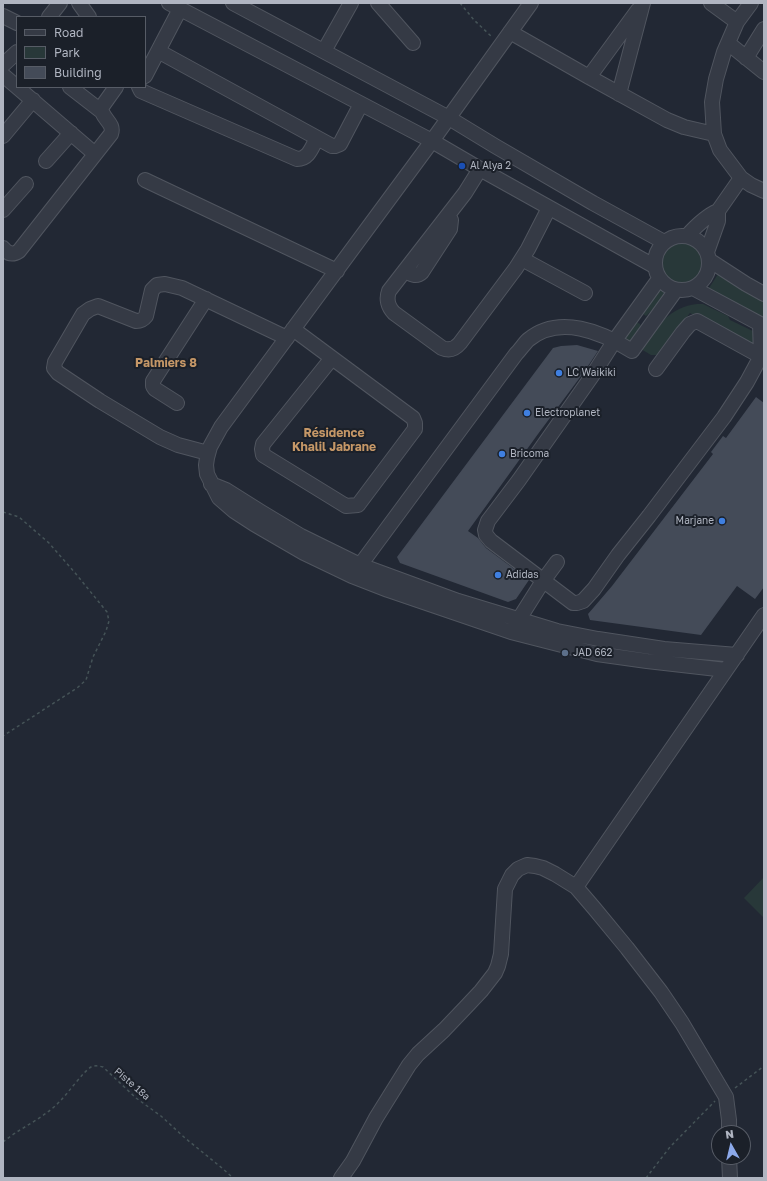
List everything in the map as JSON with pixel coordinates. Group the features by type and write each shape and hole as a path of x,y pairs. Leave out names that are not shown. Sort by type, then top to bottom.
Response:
{"street":[{"path":"50,16 60,3"},
{"path":"78,3 88,16"},
{"path":"233,3 449,118 541,173 664,242"},
{"path":"378,3 413,43"},
{"path":"531,3 449,118 221,427 208,453 206,465 207,474 211,484 224,504 254,524 304,553 519,620 557,630 598,639 664,649 737,655"},
{"path":"589,77 643,3"},
{"path":"619,94 643,3"},
{"path":"711,3 737,22"},
{"path":"752,3 737,22 722,59 712,102 714,134 720,150 741,178 764,191"},
{"path":"324,51 345,5"},
{"path":"146,74 158,51 174,6 432,141 657,272"},
{"path":"3,16 16,22"},
{"path":"746,58 764,29"},
{"path":"510,32 667,120 684,127 714,134"},
{"path":"728,43 764,72"},
{"path":"158,51 332,146 340,144 361,104"},
{"path":"3,65 16,53"},
{"path":"3,75 16,86"},
{"path":"18,88 95,154"},
{"path":"3,248 11,254 20,251 112,132 112,126 101,111 71,88"},
{"path":"101,111 102,106 115,88"},
{"path":"140,88 141,91 298,159 308,155 317,138"},
{"path":"3,136 33,100"},
{"path":"46,161 71,133"},
{"path":"480,169 465,193 389,291 389,307 394,313 442,348 448,350 458,346 522,259 549,208"},
{"path":"687,236 702,222 718,211 741,178"},
{"path":"145,180 336,271"},
{"path":"3,210 26,184"},
{"path":"718,211 718,221 708,256 708,272 702,282 693,288 676,290 666,286 657,272 655,257 658,249 664,242 675,237 687,236 702,244 708,256 746,284 764,294"},
{"path":"522,259 585,293"},
{"path":"657,272 635,312 592,376 485,526 486,535 491,541 573,602 577,603 584,601 594,589 618,555 724,417 763,357 762,325 693,288"},
{"path":"208,453 178,445 160,437 58,373 54,368 55,362 83,314 98,306 140,321 143,320 146,316 152,290 157,285 165,284 182,288 206,300 290,334 332,358 413,418 415,423 415,429 358,505 352,507 346,506 263,455 263,444 332,358"},
{"path":"356,570 516,354 528,341 549,329 556,327 569,327 590,331 615,340 632,351 676,290"},
{"path":"177,403 155,389 153,386 153,381 206,300"},
{"path":"635,312 652,323"},
{"path":"656,369 683,332 690,324 697,321 763,357"},
{"path":"511,632 543,581 557,562"},
{"path":"356,570 416,600 511,632 597,654 726,670"},
{"path":"576,887 764,615"},
{"path":"341,1178 353,1161 376,1118 409,1065 418,1054 444,1030 481,991 495,973 501,954 505,889 512,875 518,869 527,865 543,868 576,887 627,948 661,992 682,1023 726,1097 729,1125"},
{"path":"729,1165 730,1178"}],"path":[{"path":"460,3 474,20 500,46"},
{"path":"3,512 19,517 49,543 106,609 109,616 106,631 93,657 86,680 77,688 3,736"},
{"name":"Piste 18a","path":"3,1142 46,1113 59,1102 90,1068 98,1066 103,1067 136,1098 161,1116 233,1178"},
{"path":"646,1178 670,1147 711,1104 724,1094 736,1088 764,1066"}],"green space":[{"path":"676,240 686,240 694,244 700,250 704,258 704,268 700,276 694,282 686,286 676,286 668,282 662,276 658,268 658,258 662,250 668,244"},
{"path":"718,274 764,301 764,320 707,290"},
{"path":"659,285 663,290 670,293 646,316 643,314"},
{"path":"697,304 703,304 728,316 730,320 755,332 756,350 690,313 657,355 651,355 641,349 641,345 665,318 679,309"},
{"path":"636,322 640,324 641,328 632,341 627,341 624,337"},
{"path":"764,877 764,918 744,898"}],"building":[{"path":"577,345 598,351 468,531 478,538 486,548 529,580 516,599 508,602 400,563 397,557 553,348"},
{"path":"756,397 764,403 764,587 755,599 737,586 701,635 590,620 588,614 612,586 713,454 711,452 723,436 726,438"}],"place":[{"name":"Al Alya 2","path":"462,166"},
{"name":"LC Waikiki","path":"559,373"},
{"name":"Electroplanet","path":"527,413"},
{"name":"Bricoma","path":"502,454"},
{"name":"Marjane","path":"722,521"},
{"name":"Adidas","path":"498,575"},
{"name":"JAD 662","path":"565,653"}],"district":[{"name":"Palmiers 8","path":"166,363"},
{"name":"Résidence Khalil Jabrane","path":"334,440"}]}
